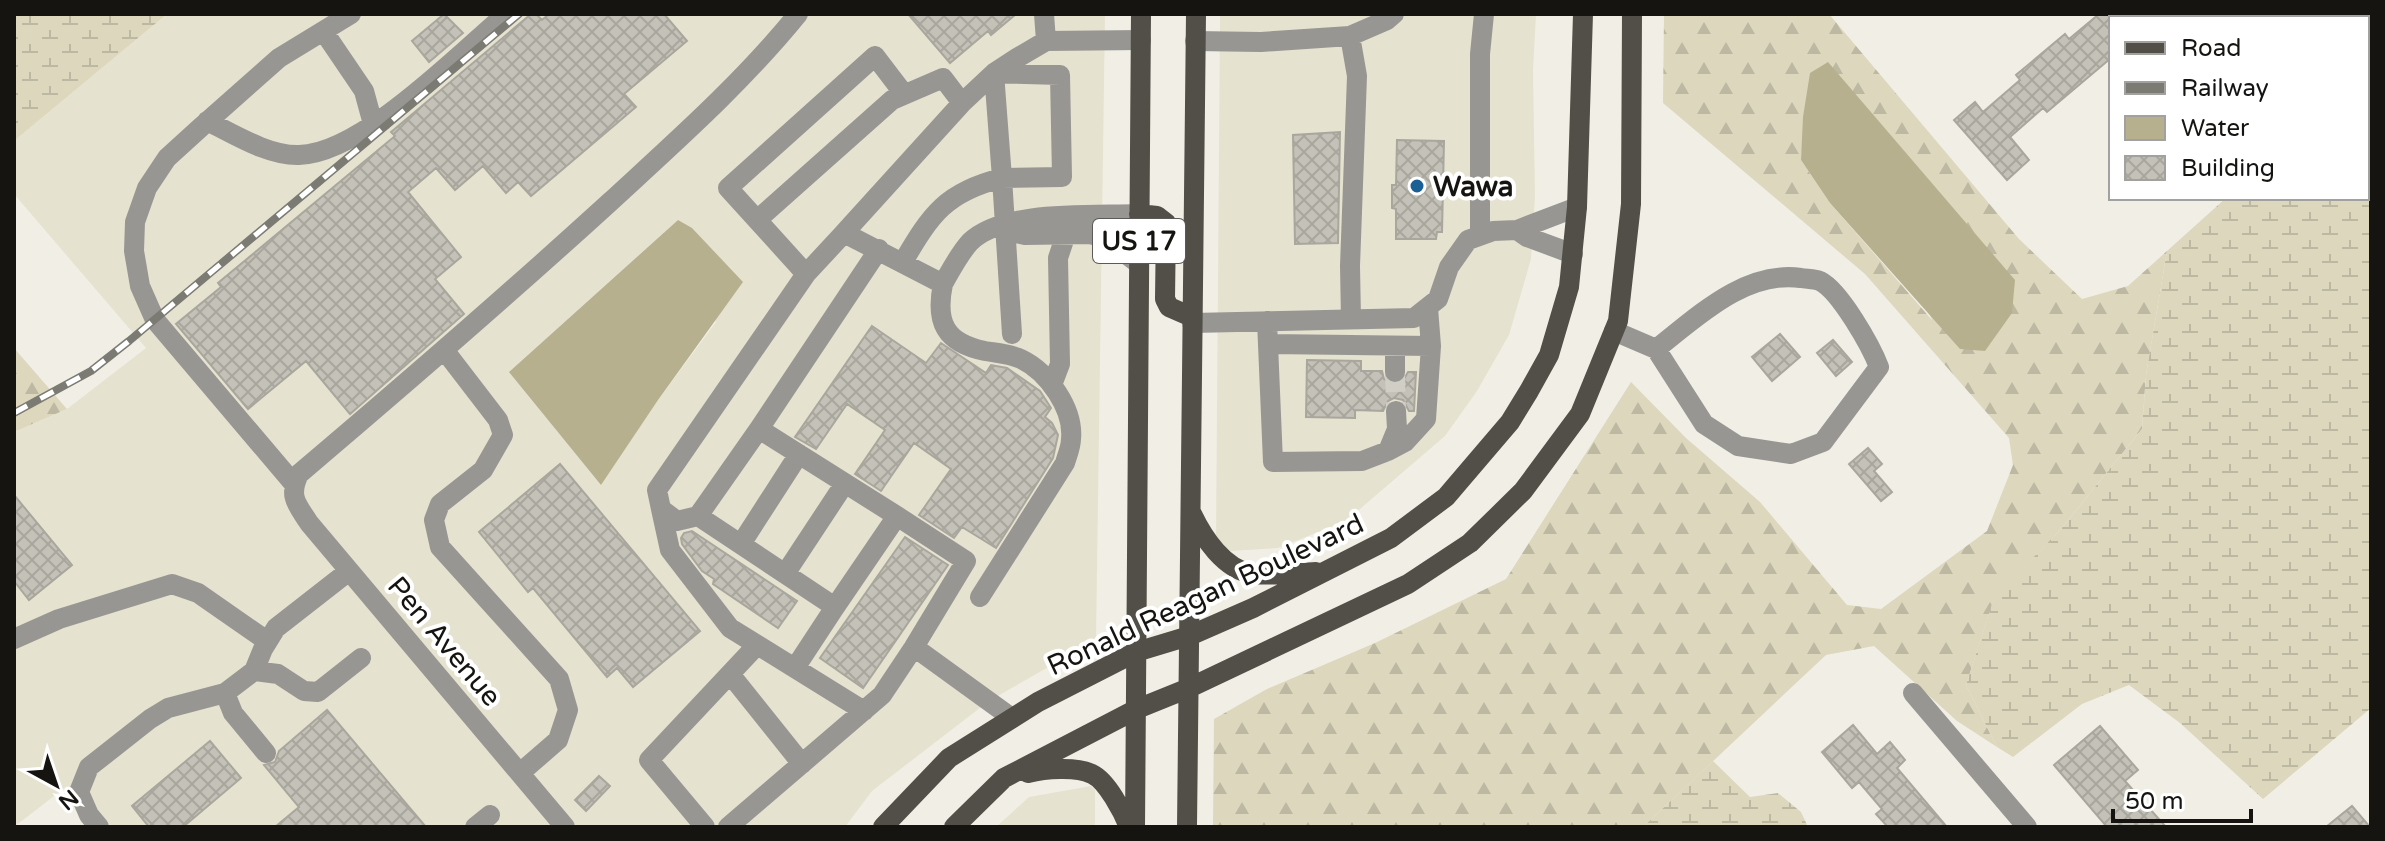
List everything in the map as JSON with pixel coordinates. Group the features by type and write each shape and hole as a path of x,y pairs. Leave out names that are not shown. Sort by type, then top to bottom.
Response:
{"main road":[{"name":"US 17","path":"1132,827 1137,709 1141,14"},
{"name":"US 17","path":"1187,827 1196,14"},
{"name":"Ronald Reagan Boulevard","path":"883,827 949,758 1038,702 1136,652 1189,636 1253,608 1391,538 1446,497 1510,422 1549,355 1569,287 1577,207 1583,14"},
{"path":"1619,14 1622,84 1631,127"},
{"path":"954,827 1004,778 1137,709 1189,688 1408,584 1470,543 1523,491 1580,414 1618,321 1631,204 1632,14"},
{"path":"1139,214 1157,216 1166,223 1165,299 1169,307 1192,320"},
{"path":"1190,511 1216,552 1250,574 1324,572"},
{"path":"1004,778 1052,768 1092,774 1110,792 1132,827"}],"street":[{"name":"Pen Avenue","path":"351,14 279,58 167,158 138,208 134,251 140,286 155,320 294,485 295,501 309,523 565,827"},
{"path":"207,121 277,153 300,155 329,150 386,116 506,14"},
{"path":"294,485 299,474 445,351 688,131 771,47 798,14"},
{"path":"1044,14 1046,41"},
{"path":"1195,41 1261,42 1350,36 1394,14"},
{"path":"1480,236 1480,54 1484,14"},
{"path":"324,32 364,91 373,124"},
{"path":"1350,36 1357,76 1351,319"},
{"path":"864,711 730,628 670,550 657,490 806,274 962,103 994,73 1046,41 1141,40"},
{"path":"806,274 728,188 875,56 904,94"},
{"path":"903,262 930,219 951,198 973,185 1002,178 1062,177 1060,75 994,73"},
{"path":"994,73 1007,225 1012,334"},
{"path":"757,220 892,100 943,78 962,103"},
{"path":"1192,320 1414,318 1438,299 1449,267 1468,240 1493,231 1517,230 1577,207"},
{"path":"980,597 1065,463 1071,440 1070,422 1052,385 1034,367 1020,358 981,350 946,331 940,318 939,305 943,284 970,243 986,230 1028,218 1139,214"},
{"path":"1007,225 1016,233 1025,235 1090,234 1105,238 1139,264"},
{"path":"1517,230 1527,237 1573,254"},
{"path":"844,233 943,284"},
{"path":"1052,385 1060,364 1058,258 1066,234"},
{"path":"661,509 677,521 698,516 879,249"},
{"path":"1614,331 1656,349 1704,424 1738,446 1791,454 1823,442 1879,367 1870,345 1847,309 1820,281 1787,276 1758,281 1709,308 1656,349"},
{"path":"1267,321 1273,462 1362,461 1405,442 1426,419 1431,346 1428,308"},
{"path":"1268,344 1431,346"},
{"path":"1395,347 1395,372"},
{"path":"445,351 498,420 503,435 483,470 440,504 434,520 440,547 559,679 568,710 558,740 520,773"},
{"path":"1388,451 1397,429 1396,411"},
{"path":"728,827 882,695 966,561 759,429"},
{"path":"741,544 799,454"},
{"path":"785,574 845,483"},
{"path":"698,516 835,607"},
{"path":"795,668 897,516"},
{"path":"99,827 89,815 79,792 89,767 168,708 225,693 254,671 276,628 349,571"},
{"path":"14,639 59,619 172,584 198,593 267,641"},
{"path":"705,827 649,760 757,645"},
{"path":"914,647 1012,718"},
{"path":"254,671 278,674 304,691 318,692 361,658"},
{"path":"730,674 802,764"},
{"path":"225,693 233,713 266,753"},
{"path":"1913,693 2027,827"}],"shaded area":[{"path":"167,14 1105,14 1096,640 989,701 872,791 845,827 102,827 67,786 14,827 14,432 67,409 146,348 14,194 14,141","holes":["678,220 716,322 658,400 510,371"]},
{"path":"1220,14 1536,14 1533,70 1535,196 1531,259 1509,335 1477,391 1445,436 1346,521 1278,548 1230,551 1216,537"},
{"path":"1091,786 1095,790 1095,827 996,827 1029,797"}],"green space":[{"path":"14,14 167,14 14,141"},
{"path":"1664,14 1829,14 2019,239 2082,299 2128,286 2167,251 2146,375 2142,429 2061,529 1994,599 1966,685 1997,747 1957,721 1874,646 1826,655 1643,827 1213,827 1214,719 1267,689 1375,643 1506,579 1631,382 1686,438 1760,502 1847,605 1881,609 1987,531 2013,465 2009,438 1865,274 1663,103","holes":["1828,63 1932,320 1830,203 1801,160 1811,73"]},
{"path":"2369,96 2371,708 2263,799 2180,723 2129,685 2082,704 2013,757 1997,747 1966,685 1994,598 2061,529 2142,429 2146,375 2167,251 2224,200 2369,200"},
{"path":"14,348 67,409 14,432"},
{"path":"1713,761 1750,797 1778,793 1801,812 1808,827 1643,827"}],"water":[{"path":"1828,62 2015,280 2012,313 1985,351 1960,349 1830,203 1801,160 1803,117 1810,73"},
{"path":"678,220 692,228 743,282 601,485 509,372"}],"building":[{"path":"444,14 463,33 429,62 412,41"},
{"path":"531,14 542,20 549,14 664,14 687,41 624,94 636,107 531,196 518,182 506,193 483,166 455,190 436,168 408,192 461,257 435,279 464,314 350,414 306,361 248,409 176,324 221,287 218,283 395,136 391,132"},
{"path":"908,14 1016,14 991,35 988,31 950,63"},
{"path":"2099,14 2111,14 2109,60 2047,112 2043,108 2010,137 2029,160 2007,180 1954,120 1975,102 1983,112 2020,80 2016,75 2065,34 2069,39"},
{"path":"1340,132 1338,243 1295,244 1293,135"},
{"path":"1397,140 1444,141 1442,232 1437,232 1436,239 1396,239 1392,185 1396,185"},
{"path":"872,326 926,363 941,343 986,373 991,365 1007,368 1040,391 1051,408 1045,417 1058,435 1053,458 996,548 962,527 954,538 919,515 951,469 914,443 881,491 855,474 885,430 847,404 816,449 795,437"},
{"path":"1780,334 1800,357 1772,381 1752,357"},
{"path":"1833,340 1852,362 1836,376 1817,353"},
{"path":"1307,360 1361,361 1361,371 1382,371 1384,379 1394,385 1402,383 1408,372 1416,372 1414,411 1409,411 1403,400 1394,398 1388,401 1383,411 1355,410 1355,418 1306,417"},
{"path":"1868,448 1882,464 1874,471 1892,492 1881,501 1849,464"},
{"path":"560,464 700,631 633,687 617,668 607,677 533,588 528,592 479,532"},
{"path":"14,495 72,565 29,600 14,581"},
{"path":"692,531 797,601 778,628 713,584 714,579 702,571 682,544 684,533"},
{"path":"905,537 948,565 863,688 820,658"},
{"path":"327,710 426,827 275,827 299,807 264,765 275,762 279,751"},
{"path":"1853,725 1877,754 1890,742 1905,760 1897,768 1947,827 1888,827 1876,814 1882,809 1859,782 1852,788 1822,752"},
{"path":"2100,726 2138,770 2125,781 2166,827 2107,827 2054,765"},
{"path":"210,741 241,778 183,827 149,827 132,806"},
{"path":"599,776 610,786 586,811 575,800"},
{"path":"2352,806 2370,827 2326,827"}],"tunnel":[{"path":"1395,372 1396,411"}],"railway":[{"path":"14,413 91,371 129,341 519,14"}],"place":[{"name":"Wawa","path":"1417,186"}]}
